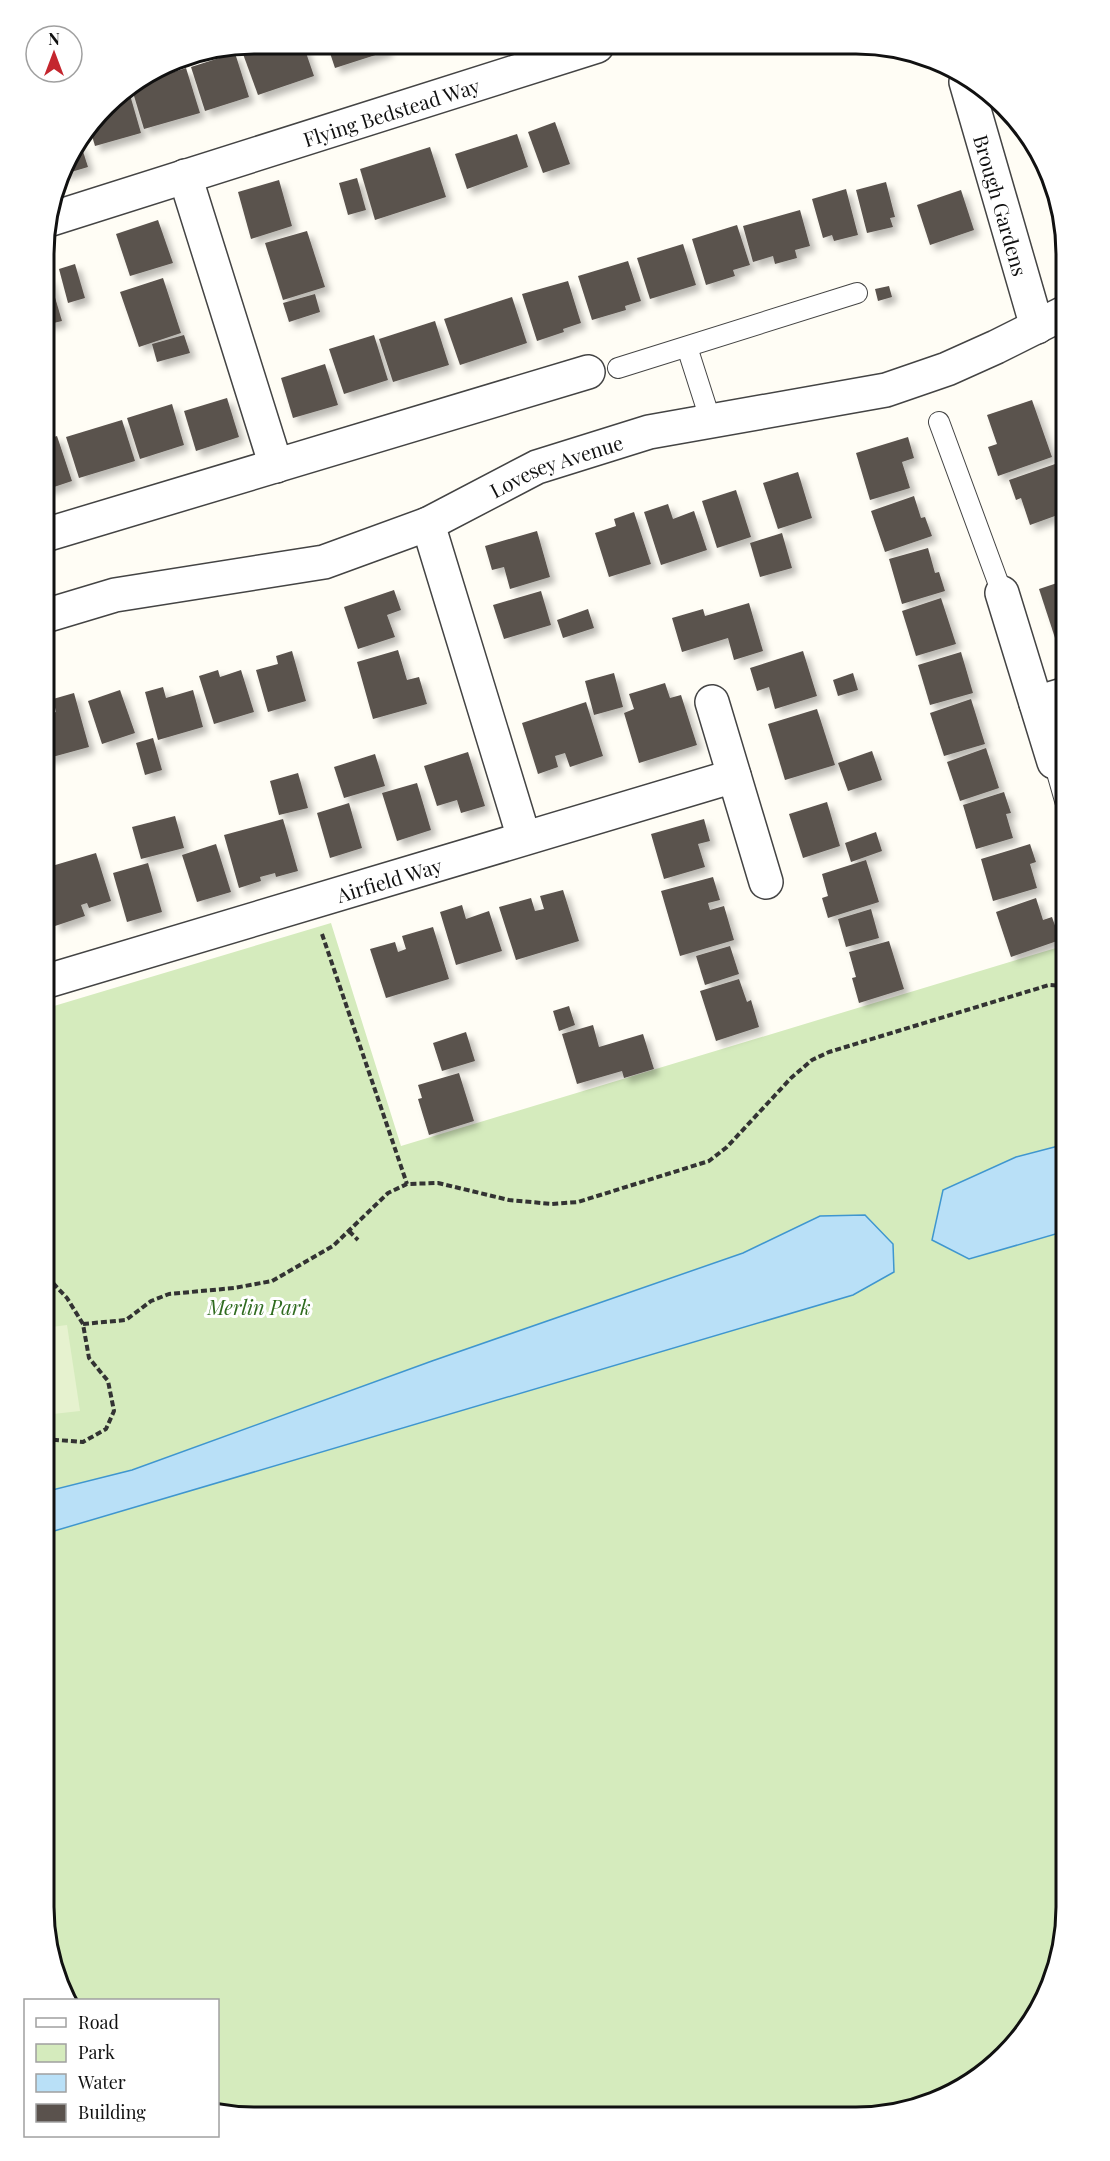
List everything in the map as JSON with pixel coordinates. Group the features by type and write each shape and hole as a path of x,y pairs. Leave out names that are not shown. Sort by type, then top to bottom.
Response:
{"street":[{"name":"Flying Bedstead Way","path":"58,217 572,54"},
{"name":"Brough Gardens","path":"968,89 1037,327"},
{"path":"185,176 276,466"},
{"name":"Lovesey Avenue","path":"54,613 115,596 324,562 428,524 537,467 649,432 886,390 947,369 1056,317"},
{"path":"54,532 603,370"},
{"path":"428,524 524,838"},
{"path":"1002,592 1051,698 1054,762"},
{"path":"712,702 766,882"},
{"name":"Airfield Way","path":"54,979 734,776"}],"lane":[{"path":"603,370 687,347 857,293"},
{"path":"687,347 711,422"},
{"path":"939,422 1002,592"},
{"path":"1054,762 1056,769"}],"path":[{"path":"312,902 407,1184"},
{"path":"83,1324 126,1320 151,1302 169,1294 234,1288 272,1281 333,1246 388,1193 407,1184 438,1183 509,1200 552,1204 578,1202 676,1173 709,1161 727,1147 791,1078 812,1060 840,1049 1049,985 1056,985"},
{"path":"349,1231 357,1240"},
{"path":"54,1284 67,1298 83,1324 89,1358 108,1380 114,1411 106,1429 83,1442 54,1440"}],"green space":[{"name":"Merlin Park","path":"331,923 401,1146 1056,948 1056,1920 1045,1971 1035,1995 1015,2029 988,2057 967,2073 944,2086 895,2103 869,2107 254,2107 219,2103 219,1999 77,1999 65,1971 54,1920 54,1006"},
{"path":"67,1325 80,1411 54,1414 54,1327"}],"water":[{"path":"1056,1147 1056,1234 969,1259 932,1240 943,1190 1016,1157"},
{"path":"865,1215 893,1244 894,1272 853,1295 54,1531 54,1490 132,1470 432,1361 743,1253 820,1216"}],"building":[{"path":"243,54 306,54 314,76 258,95"},
{"path":"330,54 379,54 335,68"},
{"path":"236,55 249,97 205,111 191,67"},
{"path":"186,68 200,113 144,129 134,95 171,73"},
{"path":"131,97 141,133 95,146 92,136 95,132"},
{"path":"555,122 570,164 543,173 528,132"},
{"path":"517,134 528,167 467,189 455,154"},
{"path":"430,147 446,197 375,220 360,169"},
{"path":"83,152 88,167 72,172"},
{"path":"357,178 366,210 348,215 339,183"},
{"path":"279,180 292,226 251,239 238,192"},
{"path":"886,182 895,217 890,218 893,227 867,233 856,190"},
{"path":"846,189 858,235 834,241 832,235 823,238 812,199"},
{"path":"961,190 974,230 930,245 917,205"},
{"path":"800,210 810,246 795,250 797,258 775,264 773,256 753,262 743,226"},
{"path":"158,220 173,263 130,276 116,234"},
{"path":"737,225 750,265 733,270 735,276 706,285 692,239"},
{"path":"307,231 325,287 283,300 265,243"},
{"path":"683,244 696,285 650,299 637,258"},
{"path":"628,261 641,301 625,306 626,310 592,320 578,276"},
{"path":"75,264 85,298 68,303 59,269"},
{"path":"163,278 181,333 139,347 120,292"},
{"path":"568,281 581,323 563,329 564,332 537,341 522,294"},
{"path":"889,286 892,297 878,301 875,289"},
{"path":"54,294 62,321 54,323"},
{"path":"315,294 320,312 289,322 283,303"},
{"path":"512,297 527,343 460,365 444,319"},
{"path":"435,321 449,365 393,382 379,339"},
{"path":"184,335 190,353 157,362 152,344"},
{"path":"374,335 388,380 344,394 329,349"},
{"path":"325,364 338,405 293,418 281,378"},
{"path":"227,398 239,437 196,451 184,411"},
{"path":"1032,400 1052,457 998,476 988,447 997,444 987,415"},
{"path":"172,404 184,445 140,459 127,418"},
{"path":"122,420 135,461 79,478 66,437"},
{"path":"57,436 72,481 54,487 54,437"},
{"path":"908,437 914,458 902,462 910,488 870,500 856,453"},
{"path":"1056,464 1056,516 1030,525 1021,498 1016,500 1009,480"},
{"path":"798,472 812,518 778,529 763,483"},
{"path":"736,490 751,537 717,548 702,501"},
{"path":"914,496 921,518 925,517 932,536 885,552 871,511"},
{"path":"668,504 673,519 694,511 707,550 661,565 644,512"},
{"path":"634,512 651,564 609,577 595,533 616,526 614,519"},
{"path":"537,531 550,577 510,589 504,567 492,570 485,546"},
{"path":"782,533 792,568 760,577 750,543"},
{"path":"928,548 935,573 939,572 945,591 902,604 889,559"},
{"path":"1056,583 1055,638 1039,589"},
{"path":"394,590 401,610 387,615 395,637 358,649 344,607"},
{"path":"541,591 551,625 504,639 493,605"},
{"path":"941,598 956,644 916,656 902,611"},
{"path":"749,603 763,651 734,660 728,638 682,652 672,618 703,609 705,616"},
{"path":"588,609 594,628 563,638 557,620"},
{"path":"398,650 407,680 419,677 427,704 373,719 357,662"},
{"path":"292,651 306,701 268,712 256,670 278,664 276,656"},
{"path":"803,651 817,696 775,709 769,687 757,691 750,668"},
{"path":"961,652 973,693 930,705 918,665"},
{"path":"218,670 220,677 241,670 254,712 214,724 199,676"},
{"path":"614,673 623,707 594,715 585,681"},
{"path":"853,673 858,690 838,696 833,680"},
{"path":"665,683 670,698 681,695 697,745 639,763 624,713 634,709 629,694"},
{"path":"163,687 166,698 193,690 203,727 158,740 145,692"},
{"path":"120,690 135,733 102,744 88,701"},
{"path":"74,693 89,747 54,757 54,713 56,712 54,699"},
{"path":"971,699 985,744 944,756 930,713"},
{"path":"586,702 603,756 570,767 565,753 555,756 558,767 538,774 522,723"},
{"path":"817,709 835,765 785,780 768,724"},
{"path":"153,738 162,770 145,775 136,743"},
{"path":"986,748 999,788 960,801 947,762"},
{"path":"872,751 882,780 848,791 838,763"},
{"path":"468,752 485,806 461,813 457,800 437,806 424,766"},
{"path":"375,754 385,786 344,798 334,767"},
{"path":"298,773 308,808 279,815 270,781"},
{"path":"417,783 431,830 397,841 382,793"},
{"path":"1004,792 1011,813 1006,814 1013,838 976,849 963,805"},
{"path":"827,802 840,846 803,858 789,814"},
{"path":"349,803 362,848 330,858 317,813"},
{"path":"175,816 184,848 141,859 132,827"},
{"path":"283,819 298,871 276,877 275,873 260,877 261,881 239,888 224,835"},
{"path":"704,819 710,841 698,844 705,867 664,879 651,834"},
{"path":"876,832 882,851 851,862 845,843"},
{"path":"216,844 231,892 197,902 182,855"},
{"path":"1030,844 1036,862 1030,864 1037,888 993,901 981,859"},
{"path":"96,853 111,901 89,908 87,903 81,905 85,916 55,926 54,865"},
{"path":"866,860 879,902 828,918 822,898 828,896 822,874"},
{"path":"148,863 162,912 127,922 113,873"},
{"path":"713,877 720,900 708,903 710,910 724,906 734,940 680,956 661,891"},
{"path":"563,890 579,941 516,960 499,907 531,898 535,911 544,909 540,896"},
{"path":"1036,898 1043,920 1052,917 1056,928 1056,941 1011,957 996,912"},
{"path":"462,905 466,919 489,911 502,951 456,965 440,912"},
{"path":"871,909 879,938 846,947 838,919"},
{"path":"433,927 449,979 386,998 370,949 395,942 398,952 406,949 402,936"},
{"path":"889,941 904,989 859,1003 852,978 856,977 849,952"},
{"path":"730,946 739,974 705,985 696,956"},
{"path":"739,979 747,1002 751,1000 759,1027 716,1041 700,991"},
{"path":"569,1006 575,1025 559,1031 553,1011"},
{"path":"593,1025 599,1047 643,1034 654,1069 624,1078 622,1071 577,1084 562,1034"},
{"path":"466,1032 475,1061 442,1071 433,1043"},
{"path":"459,1073 474,1121 429,1135 418,1099 422,1098 418,1085"}]}
